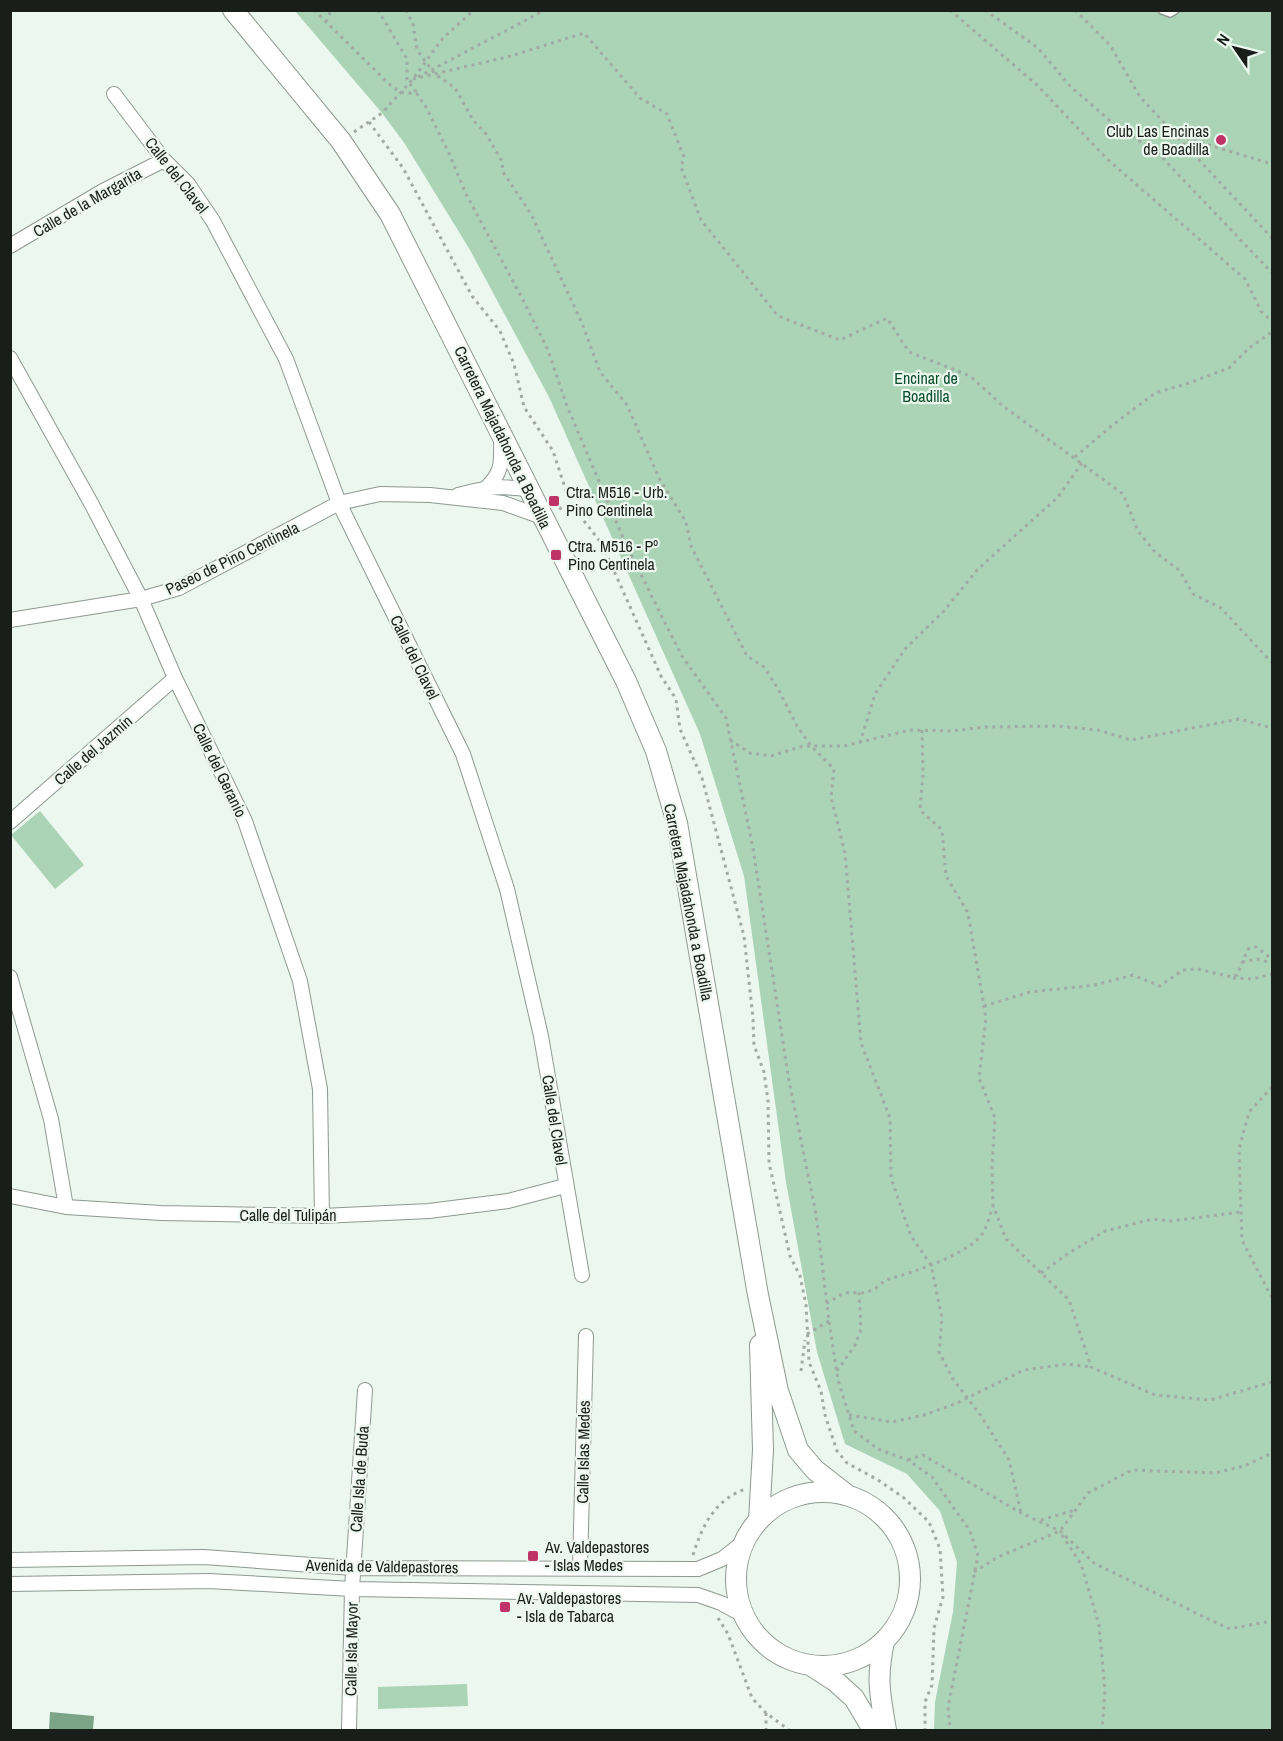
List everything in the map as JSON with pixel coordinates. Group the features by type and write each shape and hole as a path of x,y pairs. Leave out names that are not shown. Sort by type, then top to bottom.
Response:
{"street":[{"name":"Carretera Majadahonda a Boadilla","path":"233,10 341,141 390,214 531,490 550,513 656,751 677,823 758,1295 778,1391 798,1450 815,1470 847,1495"},
{"name":"Calle del Clavel","path":"114,94 164,159 188,184 213,221 286,359 339,503 463,754 510,900 541,1036 582,1275"},
{"name":"Calle de la Margarita","path":"10,246 103,191 164,159"},
{"name":"Calle del Geranio","path":"10,358 91,503 141,599 175,678 245,820 300,981 320,1089 322,1216"},
{"path":"487,487 497,478 502,464 500,429"},
{"path":"450,496 487,487 507,486 531,490"},
{"name":"Paseo de Pino Centinela","path":"10,620 141,599 179,588 339,503 380,494 450,496"},
{"path":"450,496 503,503 550,513"},
{"name":"Calle del Jazmín","path":"10,822 175,678"},
{"path":"10,977 51,1119 66,1207"},
{"name":"Calle del Tulipán","path":"10,1196 66,1207 161,1213 322,1216 429,1210 508,1201 565,1186"},
{"name":"Carretera Majadahonda a Boadilla","path":"758,1295 763,1450 759,1520"},
{"name":"Calle Islas Medes","path":"580,1567 585,1336"},
{"name":"Calle Isla de Buda","path":"353,1568 364,1390"},
{"path":"823,1491 847,1495 871,1506 890,1523 904,1545 910,1571 909,1597 900,1622 884,1642 862,1657 838,1666 813,1666 791,1661 771,1650 755,1634 743,1616 736,1591 737,1565 745,1541 759,1520 778,1504 800,1495 823,1491"},
{"name":"Avenida de Valdepastores","path":"10,1560 204,1557 353,1568 698,1569 722,1559 745,1541"},
{"name":"Calle Isla Mayor","path":"349,1731 353,1568"},
{"name":"Avenida de Valdepastores","path":"10,1584 209,1581 352,1589 698,1595 720,1603 743,1616"},
{"path":"884,1642 879,1665 878,1688 886,1731"},
{"path":"813,1666 854,1698 873,1731"}],"lane":[{"path":"1162,10 1170,13 1175,10"}],"path":[{"path":"314,10 349,47 400,92 417,94"},
{"path":"326,22 331,10"},
{"path":"378,10 407,59 406,80 426,107 466,194 548,350 567,406 624,540 682,656 726,717 753,848 789,1081 816,1214 828,1321 837,1372 849,1415 854,1431 878,1449 908,1460 932,1476 970,1531 978,1556 948,1707 950,1731"},
{"path":"406,10 413,24 417,50 431,70 455,88 473,120 486,134 502,161 503,172 531,214 551,260 562,276 600,372 627,405 659,478 686,522 691,546 747,656 764,667 797,726 811,746 834,769 831,797 845,853 861,1043 890,1118 891,1178 911,1236 931,1265 942,1318 939,1352 953,1379 1009,1460 1021,1513"},
{"path":"341,141 382,113 413,79 442,38 474,10"},
{"path":"413,79 545,10"},
{"path":"950,10 1037,85 1107,159 1245,279 1261,311 1272,322"},
{"path":"985,10 1038,48 1070,86 1116,126 1157,152 1272,273"},
{"path":"1075,10 1110,45 1140,97 1272,238"},
{"path":"413,79 511,56 584,33 640,98 667,114 684,157 681,167 701,220 778,316 840,340 887,318 909,352 970,376 1003,406 1123,494 1138,531 1155,552 1180,571 1193,594 1221,608 1272,663"},
{"path":"1177,136 1272,164"},
{"path":"1075,458 1155,393 1229,368 1249,348 1272,332"},
{"path":"860,743 875,694 905,649 944,611 977,570 1058,497 1082,463"},
{"path":"550,513 570,503"},
{"path":"730,740 750,753 771,756 803,746 844,746 910,730 951,731 985,727 1058,726 1098,730 1131,740 1239,719 1272,728"},
{"path":"826,1303 843,1294 869,1292 889,1280 931,1265 978,1239 987,1227 993,1205 992,1166 995,1118 979,1078 986,1018 968,913 946,876 942,830 920,810 923,775 922,730"},
{"path":"1231,977 1237,975 1248,949 1256,947 1272,959"},
{"path":"1242,963 1257,959 1272,963"},
{"path":"984,1006 1030,992 1095,985 1133,975 1161,986 1183,970 1198,969 1240,980 1272,974"},
{"path":"1272,1087 1249,1112 1239,1149 1242,1240 1272,1298"},
{"path":"993,1205 1006,1239 1069,1300 1091,1367"},
{"path":"1041,1273 1105,1231 1153,1219 1171,1221 1241,1212"},
{"path":"837,1372 855,1345 861,1329 859,1293"},
{"path":"801,1371 806,1335 828,1321"},
{"path":"806,1335 809,1362 822,1391 825,1415 837,1450 847,1463 904,1498 929,1522 940,1549 943,1597 933,1628 932,1685 925,1702 925,1731"},
{"path":"849,1415 892,1422 924,1415 969,1399 1024,1370 1068,1364 1091,1367 1155,1395 1210,1400 1272,1382"},
{"path":"974,1572 998,1557 1060,1531 1088,1493 1132,1470 1215,1473 1244,1466 1272,1452"},
{"path":"908,1460 923,1455 1021,1513 1060,1531 1094,1563 1230,1629 1265,1622 1272,1624"},
{"path":"1040,1521 1076,1510"},
{"path":"1060,1531 1081,1564 1100,1625 1105,1691 1102,1731"},
{"path":"698,1595 721,1621 728,1634 752,1698 766,1713 789,1731"},
{"path":"766,1713 766,1731"}],"green space":[{"name":"Encinar de Boadilla","path":"295,11 1272,11 1272,1730 934,1730 935,1702 953,1612 957,1562 940,1511 907,1474 845,1444 817,1352 786,1182 744,876 700,734 549,397 470,250 405,144 382,113"},
{"path":"40,811 84,865 55,889 11,835"},
{"path":"467,1684 468,1706 378,1709 378,1687"}],"shaded area":[{"path":"50,1712 94,1716 93,1730 49,1730"}],"place":[{"name":"Club Las Encinas de Boadilla","path":"1221,140"},
{"name":"Ctra. M516 - Urb. Pino Centinela","path":"554,501"},
{"name":"Ctra. M516 - Pº Pino Centinela","path":"556,555"},
{"name":"Av. Valdepastores - Islas Medes","path":"533,1556"},
{"name":"Av. Valdepastores - Isla de Tabarca","path":"505,1607"}]}
